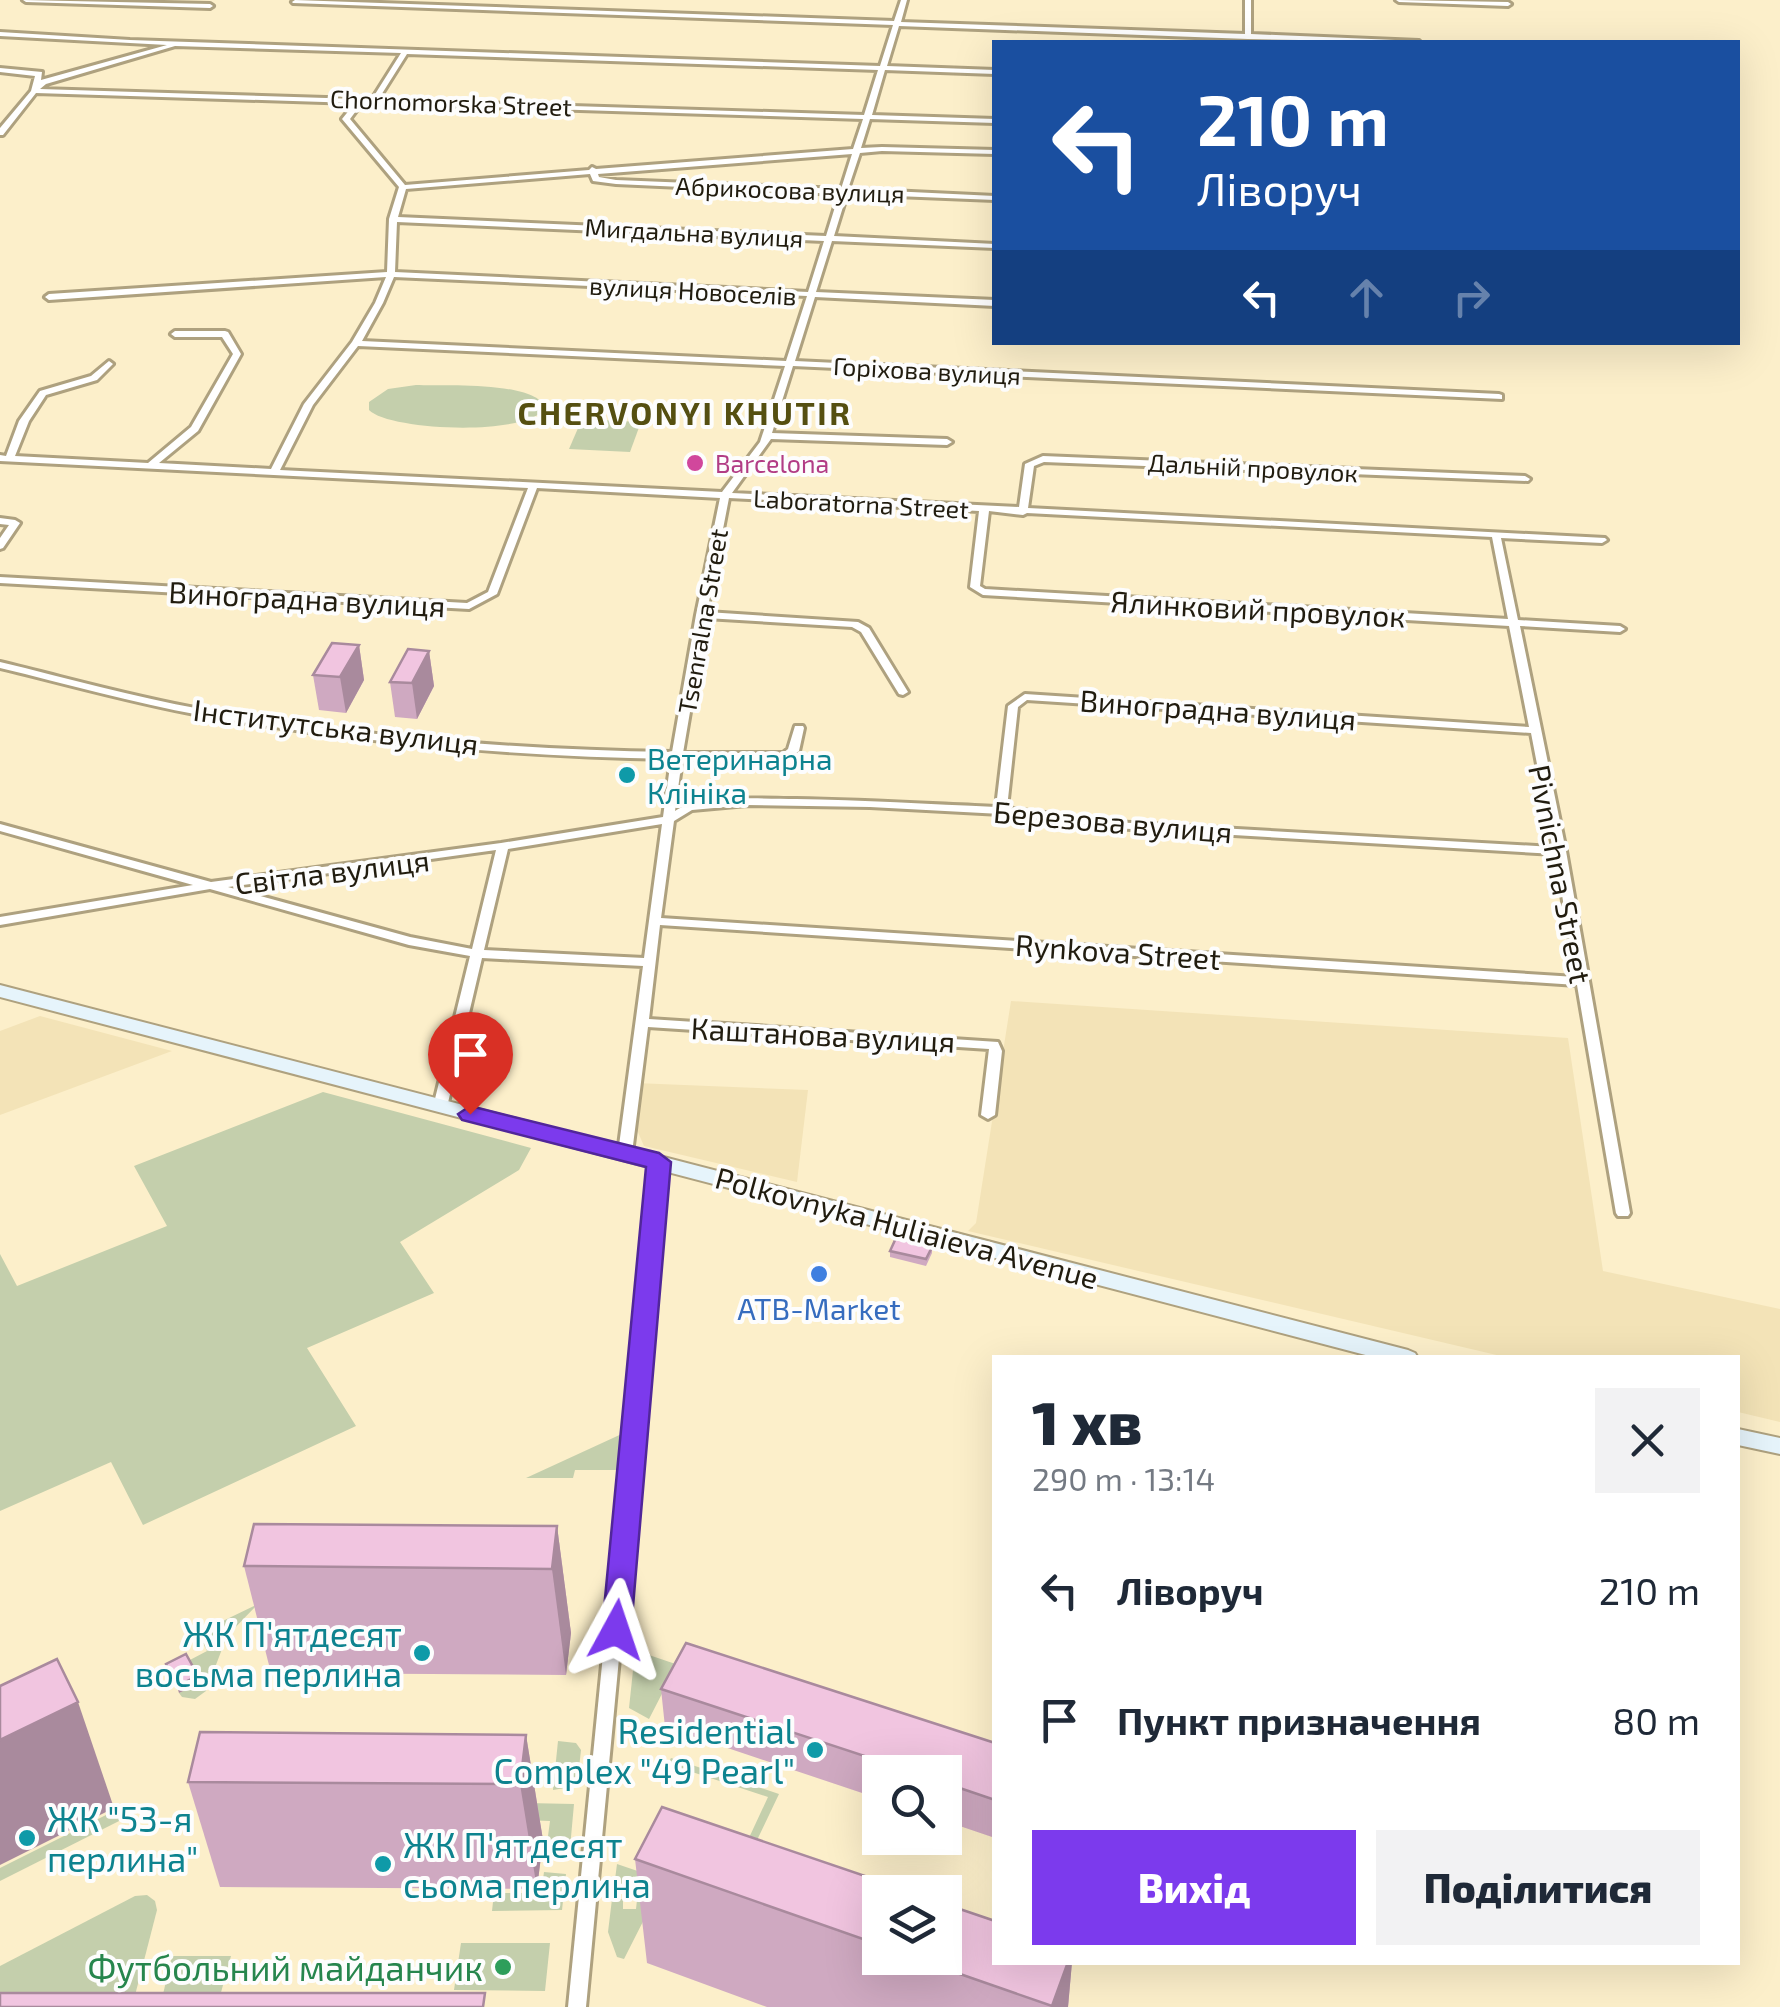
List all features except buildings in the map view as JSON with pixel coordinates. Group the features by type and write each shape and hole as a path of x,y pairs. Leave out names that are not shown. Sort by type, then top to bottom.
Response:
{"main road":[{"name":"Polkovnyka Huliaieva Avenue","path":"0,991 1397,1355"},
{"path":"1740,1436 1780,1446"}],"street":[{"path":"26,0 210,6"},
{"name":"Tsenralna Street","path":"625,1153 677,758 725,494 745,474 767,436 904,0"},
{"path":"1248,0 1248,37"},
{"path":"1399,0 1508,4"},
{"path":"295,2 439,4 1349,40"},
{"path":"0,34 175,44 992,72"},
{"path":"0,133 42,82 175,44"},
{"path":"375,99 405,52"},
{"path":"0,70 39,74 34,92"},
{"name":"Chornomorska Street","path":"34,92 363,98 992,121"},
{"path":"275,470 309,404 356,344 391,274 393,219 403,187 346,119 363,98"},
{"path":"0,110 17,110"},
{"name":"Абрикосова вулиця","path":"403,187 860,150 992,152"},
{"name":"Абрикосова вулиця","path":"592,169 592,177 608,181 992,198"},
{"name":"Мигдальна вулиця","path":"393,219 992,246"},
{"name":"вулиця Новоселів","path":"50,297 391,274 992,304"},
{"path":"152,464 195,428 238,354 225,334 175,334"},
{"name":"Горіхова вулиця","path":"356,344 1499,397"},
{"path":"5,458 43,392 94,378 108,364"},
{"path":"767,436 947,442"},
{"name":"Laboratorna Street","path":"5,458 1602,540"},
{"name":"Дальній провулок","path":"1024,512 1030,464 1043,458 1525,480"},
{"name":"Виноградна вулиця","path":"0,580 469,606 492,594 534,484"},
{"name":"Ялинковий провулок","path":"984,510 974,586 983,592 1620,629"},
{"path":"0,522 16,523 0,546"},
{"name":"Pivnichna Street","path":"1496,535 1532,730 1560,851 1623,1212"},
{"path":"701,616 854,624 867,634 903,692"},
{"name":"Інститутська вулиця","path":"0,666 198,712 318,730 677,758 785,756 793,751 800,728"},
{"name":"Виноградна вулиця","path":"1001,811 1013,706 1026,697 1532,730"},
{"name":"Березова вулиця","path":"668,820 690,807 747,802 1001,811 1114,825 1560,851"},
{"name":"Світла вулиця","path":"0,827 219,886 502,849 668,820"},
{"path":"440,1107 502,849"},
{"path":"0,921 219,886 409,941 477,953 648,962"},
{"name":"Rynkova Street","path":"654,921 1582,981"},
{"name":"Каштанова вулиця","path":"642,1023 992,1046 996,1051 988,1115"},
{"path":"577,2007 620,1597 659,1162"}],"shaded area":[{"path":"1011,1001 1568,1038 1603,1271 1780,1309 1780,1422 1740,1412 1740,1355 1496,1355 968,1231 976,1223"},
{"path":"40,1016 172,1051 0,1115 0,1031"},
{"path":"635,1083 808,1090 797,1182 644,1146 637,1130"}],"green space":[{"path":"416,385 506,389 537,399 545,407 535,417 515,423 460,428 403,423 369,410 369,402 388,389"},
{"path":"582,419 641,422 630,452 569,449"},
{"path":"323,1092 531,1148 519,1170 400,1242 434,1293 307,1348 356,1426 143,1525 111,1462 0,1511 0,1254 17,1286 167,1226 134,1166"},
{"path":"626,1432 622,1470 575,1470 573,1478 526,1478"},
{"path":"258,1604 227,1636 206,1691 195,1699 182,1697 179,1693 199,1683 188,1661 207,1651 198,1633"},
{"path":"646,1654 705,1674 668,1682 649,1719 629,1708 634,1661"},
{"path":"558,1741 576,1743 581,1750 577,1786 553,1790"},
{"path":"671,1758 779,1794 738,1880 728,1883 768,1797 668,1764"},
{"path":"526,1803 574,1804 570,1848 546,1851 550,1821 523,1820"},
{"path":"126,1805 131,1815 0,1881 0,1868"},
{"path":"617,1864 664,1880 624,1959 617,1957 608,1932 612,1899 623,1899 623,1909 636,1909 638,1891 613,1895"},
{"path":"544,1872 566,1874 562,1910 492,1911 494,1893 541,1893"},
{"path":"147,1895 155,1901 157,1910 132,2007 0,2007 0,1966 135,1896"},
{"name":"Футбольний майданчик","path":"461,1943 550,1943 545,1991 454,1990"},
{"path":"172,1956 231,1956 217,2007 160,2007"}],"place":[{"name":"Barcelona","path":"695,463"},
{"name":"Ветеринарна Клініка","path":"627,775"},
{"name":"ATB-Market","path":"819,1274"},
{"name":"ЖК П'ятдесят восьма перлина","path":"422,1653"},
{"name":"Residential Complex \"49 Pearl\"","path":"815,1750"},
{"name":"ЖК \"53-я перлина\"","path":"27,1838"},
{"name":"ЖК П'ятдесят сьома перлина","path":"383,1864"},
{"name":"Футбольний майданчик","path":"503,1967"}],"district":[{"name":"CHERVONYI KHUTIR","path":"685,412"}],"route":[{"path":"470,1114 659,1162 616,1630"}]}
